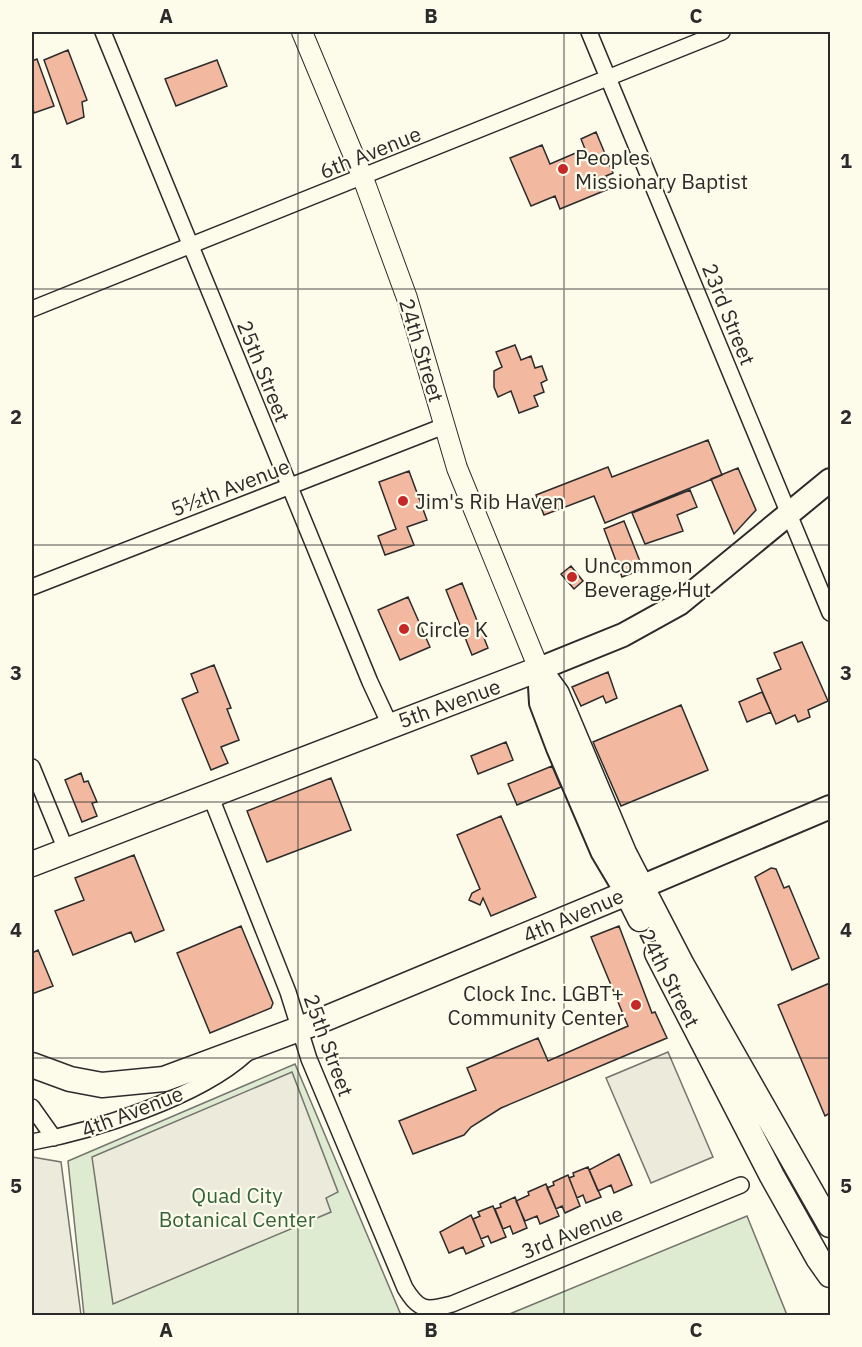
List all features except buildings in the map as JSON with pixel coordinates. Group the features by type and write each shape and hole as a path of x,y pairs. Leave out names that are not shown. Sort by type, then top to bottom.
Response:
{"main road":[{"name":"5th Avenue","path":"32,864 539,669 650,622 702,586 831,480"},
{"name":"24th Street","path":"539,669 557,694 624,853 634,889 772,1176 818,1258 831,1275"},
{"name":"4th Avenue","path":"307,1026 831,807"},
{"name":"24th Street","path":"634,889 831,1225"},
{"path":"32,1065 70,1079 102,1085 164,1079 307,1026"}],"street":[{"name":"25th Street","path":"103,32 289,486 390,725"},
{"name":"24th Street","path":"302,32 363,178 420,336 457,468 539,669"},
{"name":"23rd Street","path":"589,32 831,613"},
{"name":"6th Avenue","path":"32,309 191,248 722,32"},
{"name":"5½th Avenue","path":"32,587 444,426"},
{"path":"32,767 66,850"},
{"name":"25th Street","path":"210,795 288,992 307,1026 309,1059 405,1288 417,1305"},
{"name":"4th Avenue","path":"32,1142 93,1129 197,1087 230,1068 255,1046"},
{"path":"32,1107 54,1138"},
{"name":"3rd Avenue","path":"417,1305 426,1309 452,1304 741,1185"}],"green space":[{"name":"Quad City Botanical Center","path":"295,1064 401,1315 84,1315 68,1161"},
{"path":"747,1216 787,1315 507,1315"}],"shaded area":[{"path":"668,1052 713,1157 651,1183 606,1078"},
{"path":"292,1072 338,1192 326,1198 331,1212 113,1304 92,1157"},
{"path":"32,1157 61,1162 81,1315 32,1315"}],"place":[{"name":"Peoples Missionary Baptist","path":"563,169"},
{"name":"Jim's Rib Haven","path":"403,501"},
{"name":"Uncommon Beverage Hut","path":"572,577"},
{"name":"Circle K","path":"404,629"},
{"name":"Clock Inc. LGBT+ Community Center","path":"636,1005"}]}
